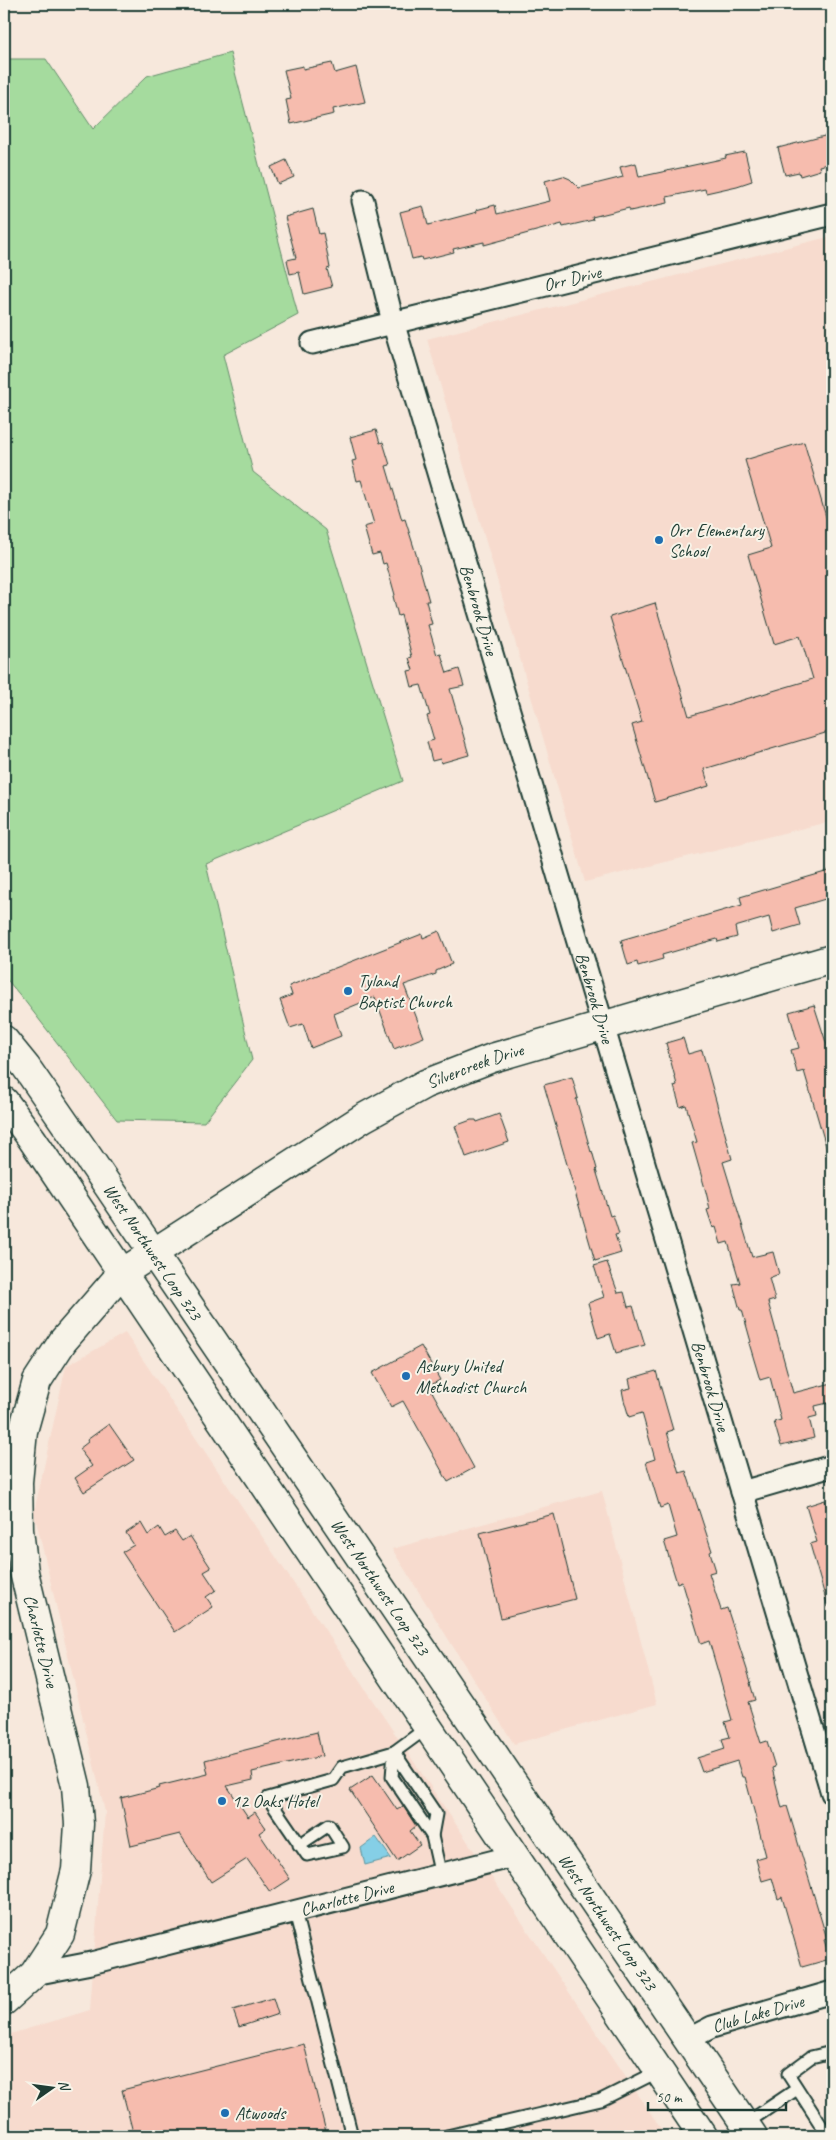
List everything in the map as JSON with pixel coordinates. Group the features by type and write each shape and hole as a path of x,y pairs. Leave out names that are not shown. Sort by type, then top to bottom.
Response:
{"main road":[{"name":"Silvercreek Drive","path":"152,1253 363,1118 425,1084 478,1062 832,959"},
{"name":"West Northwest Loop 323","path":"4,1040 26,1067 78,1143 749,2130"},
{"name":"West Northwest Loop 323","path":"4,1101 32,1139 703,2136"},
{"name":"Charlotte Drive","path":"4,2001 34,1974 60,1934 76,1870 79,1824 76,1786 24,1572 19,1530 18,1482 23,1431 37,1381 62,1341 122,1273 152,1253"},
{"path":"514,1856 532,1847 538,1850 649,2017 687,2040"}],"street":[{"name":"Benbrook Drive","path":"362,201 393,322 832,1793"},
{"name":"Orr Drive","path":"312,343 832,214"},
{"path":"742,1492 832,1466"},
{"name":"Charlotte Drive","path":"34,1974 91,1964 514,1856"},
{"name":"Club Lake Drive","path":"687,2040 712,2027 832,1992"}],"lane":[{"path":"299,1845 268,1798 332,1780 342,1766 394,1752 428,1727"},
{"path":"394,1752 392,1777 432,1836 441,1876"},
{"path":"394,1752 436,1814 432,1836"},
{"path":"295,1912 352,2136"},
{"path":"828,2136 788,2074 811,2058 832,2052"},
{"path":"447,2136 601,2100 659,2070"},
{"path":"749,2130 797,2089"}],"shaded area":[{"name":"Orr Elementary School","path":"832,236 832,821 585,882 427,339"},
{"path":"125,1333 666,2136 4,2136 4,2036 90,2010 105,1812 34,1512 66,1366"},
{"path":"602,1491 657,1704 514,1744 392,1549"}],"green space":[{"path":"230,53 298,315 223,355 253,472 326,530 403,781 206,864 252,1060 204,1122 117,1120 4,976 4,59 46,59 93,129 147,76"}],"water":[{"path":"376,1837 391,1858 365,1865 361,1848"}],"building":[{"path":"332,63 335,73 356,67 365,102 333,109 334,114 291,124 286,100 291,99 284,70 303,66 303,69"},
{"path":"832,134 832,163 819,166 820,170 800,176 799,172 785,175 778,148"},
{"path":"745,152 752,181 706,193 705,189 667,197 668,203 630,211 629,208 592,217 593,220 563,227 562,224 484,245 484,242 453,249 454,252 422,260 421,257 412,259 400,212 423,206 428,225 477,212 476,210 495,205 497,214 550,201 545,181 563,176 570,179 579,188 623,177 620,167 636,163 639,177"},
{"path":"286,160 294,177 278,184 271,167"},
{"path":"313,209 319,234 323,233 330,268 327,269 332,287 304,294 299,272 290,274 287,260 296,258 285,217"},
{"path":"376,430 380,443 383,442 390,465 386,466 402,520 405,519 429,601 426,601 432,624 428,625 437,655 441,654 447,673 459,669 464,686 450,689 469,755 441,763 440,759 432,761 427,742 434,740 427,716 430,715 421,685 412,687 408,671 413,670 409,658 412,657 401,615 398,616 393,596 395,595 386,563 383,564 380,553 372,555 364,527 374,524 361,480 357,481 352,461 356,460 350,437"},
{"path":"804,442 832,537 832,731 704,769 709,786 655,802 632,725 642,722 610,617 655,603 689,716 813,679 800,636 774,644 748,555 771,548 745,460"},
{"path":"832,870 832,897 795,908 800,925 773,933 769,917 735,927 737,937 718,942 717,939 662,955 663,959 638,966 637,962 628,965 621,940 742,905 740,897"},
{"name":"Tyland Baptist Church","path":"439,931 452,964 436,971 436,974 404,985 424,1037 394,1049 375,997 334,1014 341,1036 311,1048 303,1024 290,1028 280,1000 292,995 289,986 422,934 423,938"},
{"path":"814,1005 832,1061 832,1153 828,1153 804,1071 797,1073 791,1050 799,1048 789,1012"},
{"path":"683,1038 688,1054 702,1050 732,1159 723,1162 752,1257 773,1252 779,1274 769,1278 775,1300 768,1302 793,1393 832,1383 832,1402 815,1406 817,1416 809,1418 814,1438 781,1446 774,1422 781,1420 770,1377 760,1380 742,1310 740,1310 733,1284 740,1283 728,1242 721,1244 716,1227 713,1228 707,1210 710,1209 706,1192 692,1143 697,1142 686,1105 680,1107 674,1086 677,1085 666,1043"},
{"path":"572,1077 578,1098 576,1099 596,1170 610,1216 613,1215 619,1234 615,1235 621,1253 595,1261 544,1085"},
{"path":"499,1114 509,1142 466,1157 455,1126 471,1120 476,1120 477,1122"},
{"path":"607,1262 618,1293 624,1292 628,1307 633,1306 645,1345 616,1353 610,1334 598,1338 588,1303 604,1297 594,1266"},
{"path":"421,1346 440,1380 429,1386 474,1468 448,1482 403,1401 391,1407 372,1373"},
{"path":"656,1371 673,1430 667,1432 679,1473 686,1471 712,1551 710,1552 716,1571 709,1573 721,1610 727,1608 751,1682 755,1700 748,1702 761,1743 767,1741 775,1767 772,1768 782,1808 787,1806 827,1939 824,1940 830,1959 802,1967 782,1897 778,1899 772,1878 762,1881 756,1859 766,1856 745,1777 742,1777 737,1761 702,1772 697,1758 725,1749 722,1739 730,1737 725,1722 732,1720 709,1641 701,1644 682,1581 677,1583 664,1541 677,1537 668,1505 660,1508 646,1462 655,1459 642,1413 629,1417 624,1400 622,1390 631,1388 629,1379"},
{"path":"109,1424 134,1460 84,1492 75,1478 92,1466 79,1449 88,1442 87,1440"},
{"path":"825,1500 832,1524 832,1606 828,1607 810,1544 817,1542 806,1506"},
{"path":"554,1514 575,1599 501,1618 480,1533"},
{"path":"141,1523 148,1535 159,1527 165,1537 175,1531 182,1541 190,1536 211,1568 204,1572 216,1590 206,1597 213,1607 175,1632 122,1552 134,1545 126,1533"},
{"path":"317,1732 322,1756 252,1772 253,1780 227,1786 248,1817 255,1812 266,1828 259,1833 290,1879 270,1892 247,1859 211,1882 180,1834 131,1846 121,1798 208,1774 205,1760"},
{"name":"12 Oaks Hotel","path":"373,1775 397,1810 403,1806 416,1826 410,1831 420,1845 397,1861 350,1790"},
{"path":"273,1998 278,2014 239,2027 233,2010"},
{"name":"Atwoods","path":"304,2044 327,2136 134,2136 122,2090"}],"place":[{"name":"Orr Elementary School","path":"659,540"},
{"name":"Tyland Baptist Church","path":"348,991"},
{"name":"Asbury United Methodist Church","path":"406,1376"},
{"name":"12 Oaks Hotel","path":"222,1801"},
{"name":"Atwoods","path":"225,2113"}]}
